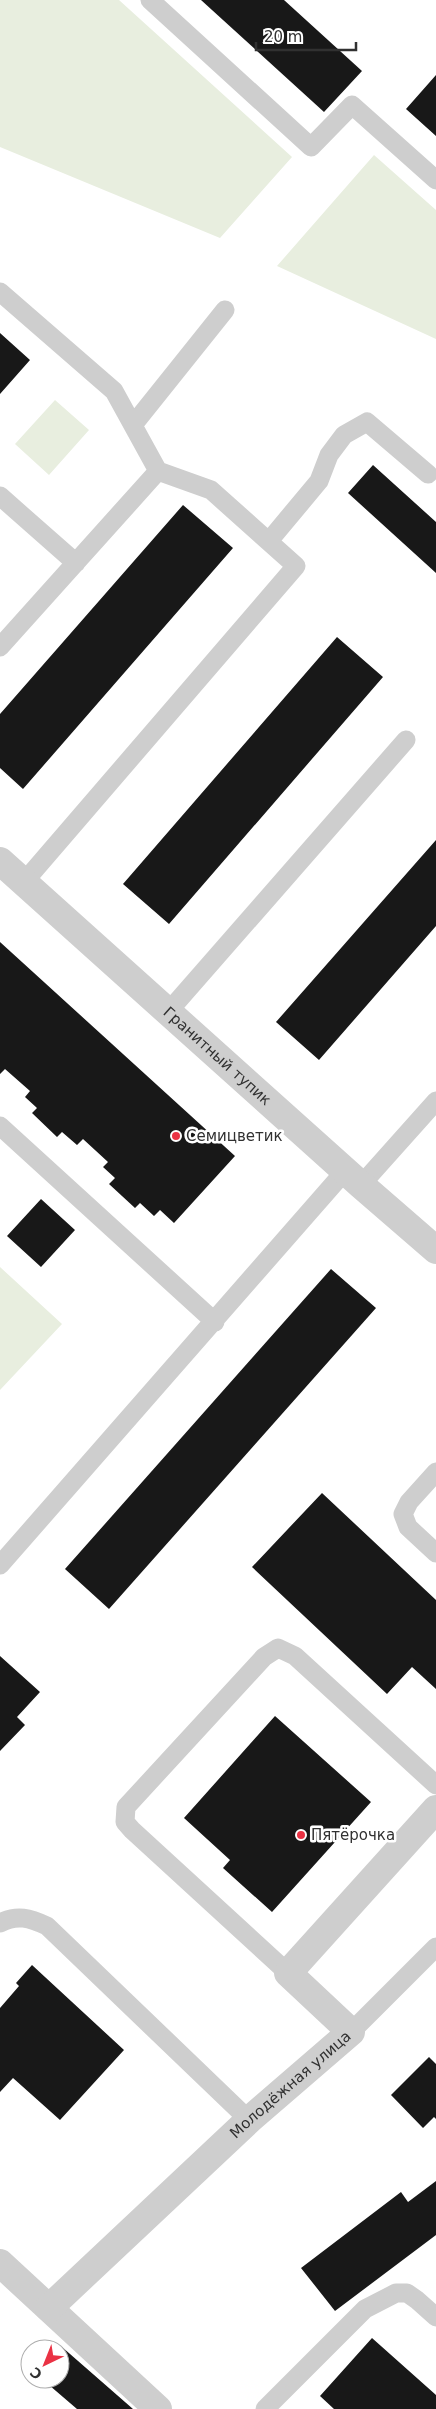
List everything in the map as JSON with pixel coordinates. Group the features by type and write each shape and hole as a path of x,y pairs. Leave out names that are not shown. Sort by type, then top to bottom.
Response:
{"street":[{"name":"Гранитный тупик","path":"0,861 353,1178 436,1250"},
{"path":"288,1973 436,1809"},
{"name":"Молодёжная улица","path":"49,2308 249,2120 351,2032 288,1973"},
{"path":"0,2263 158,2409"}],"lane":[{"path":"150,0 311,147 352,105 436,180"},
{"path":"0,292 114,391 158,471 211,490 296,566 24,882"},
{"path":"133,424 225,310"},
{"path":"269,541 319,480 329,455 344,435 367,422 428,474"},
{"path":"0,647 158,471"},
{"path":"0,496 76,563"},
{"path":"168,1012 406,740"},
{"path":"2,1558 215,1322 353,1178 436,1101"},
{"path":"0,1126 215,1322"},
{"path":"436,1472 409,1502 403,1514 408,1527 436,1553"},
{"path":"288,1973 132,1830 126,1822 126,1807 264,1657 278,1648 295,1656 436,1785"},
{"path":"0,1922 10,1918 28,1918 47,1926 249,2120"},
{"path":"351,2032 436,1947"},
{"path":"266,2409 365,2308 396,2293 406,2294 417,2300 436,2317"}],"green space":[{"path":"0,0 119,0 292,157 220,238 0,147"},
{"path":"374,155 436,210 436,339 277,266"},
{"path":"55,400 89,430 49,475 15,444"},
{"path":"0,1267 62,1324 0,1390"}],"building":[{"path":"201,0 284,0 362,71 324,112"},
{"path":"436,75 436,136 406,109"},
{"path":"0,333 30,360 0,394"},
{"path":"373,465 436,522 436,573 348,493"},
{"path":"183,505 233,548 23,789 0,768 0,714"},
{"path":"337,637 383,677 169,924 123,884"},
{"path":"436,840 436,926 319,1060 276,1022"},
{"path":"0,942 235,1156 174,1223 160,1210 154,1216 140,1203 135,1208 109,1184 115,1178 103,1167 108,1162 83,1139 77,1145 62,1132 57,1137 32,1113 37,1108 25,1097 30,1091 5,1069 0,1074"},
{"path":"41,1199 75,1230 41,1267 7,1236"},
{"path":"331,1269 376,1308 109,1609 65,1569"},
{"path":"322,1493 436,1600 436,1689 412,1667 387,1694 252,1567"},
{"path":"0,1656 40,1692 17,1717 25,1725 0,1751"},
{"path":"275,1716 371,1802 272,1912 223,1868 230,1860 184,1818"},
{"path":"32,1965 124,2050 60,2120 13,2078 0,2092 0,2008 19,1986 16,1983"},
{"path":"429,2057 436,2064 436,2119 434,2117 423,2128 391,2095"},
{"path":"436,2181 436,2235 335,2311 301,2268 401,2192 408,2202"},
{"path":"372,2338 436,2395 436,2409 334,2409 320,2396"},
{"path":"70,2354 133,2409 77,2409 54,2389 70,2389"}],"place":[{"name":"Семицветик","path":"176,1136"},
{"name":"Пятёрочка","path":"301,1835"}]}
